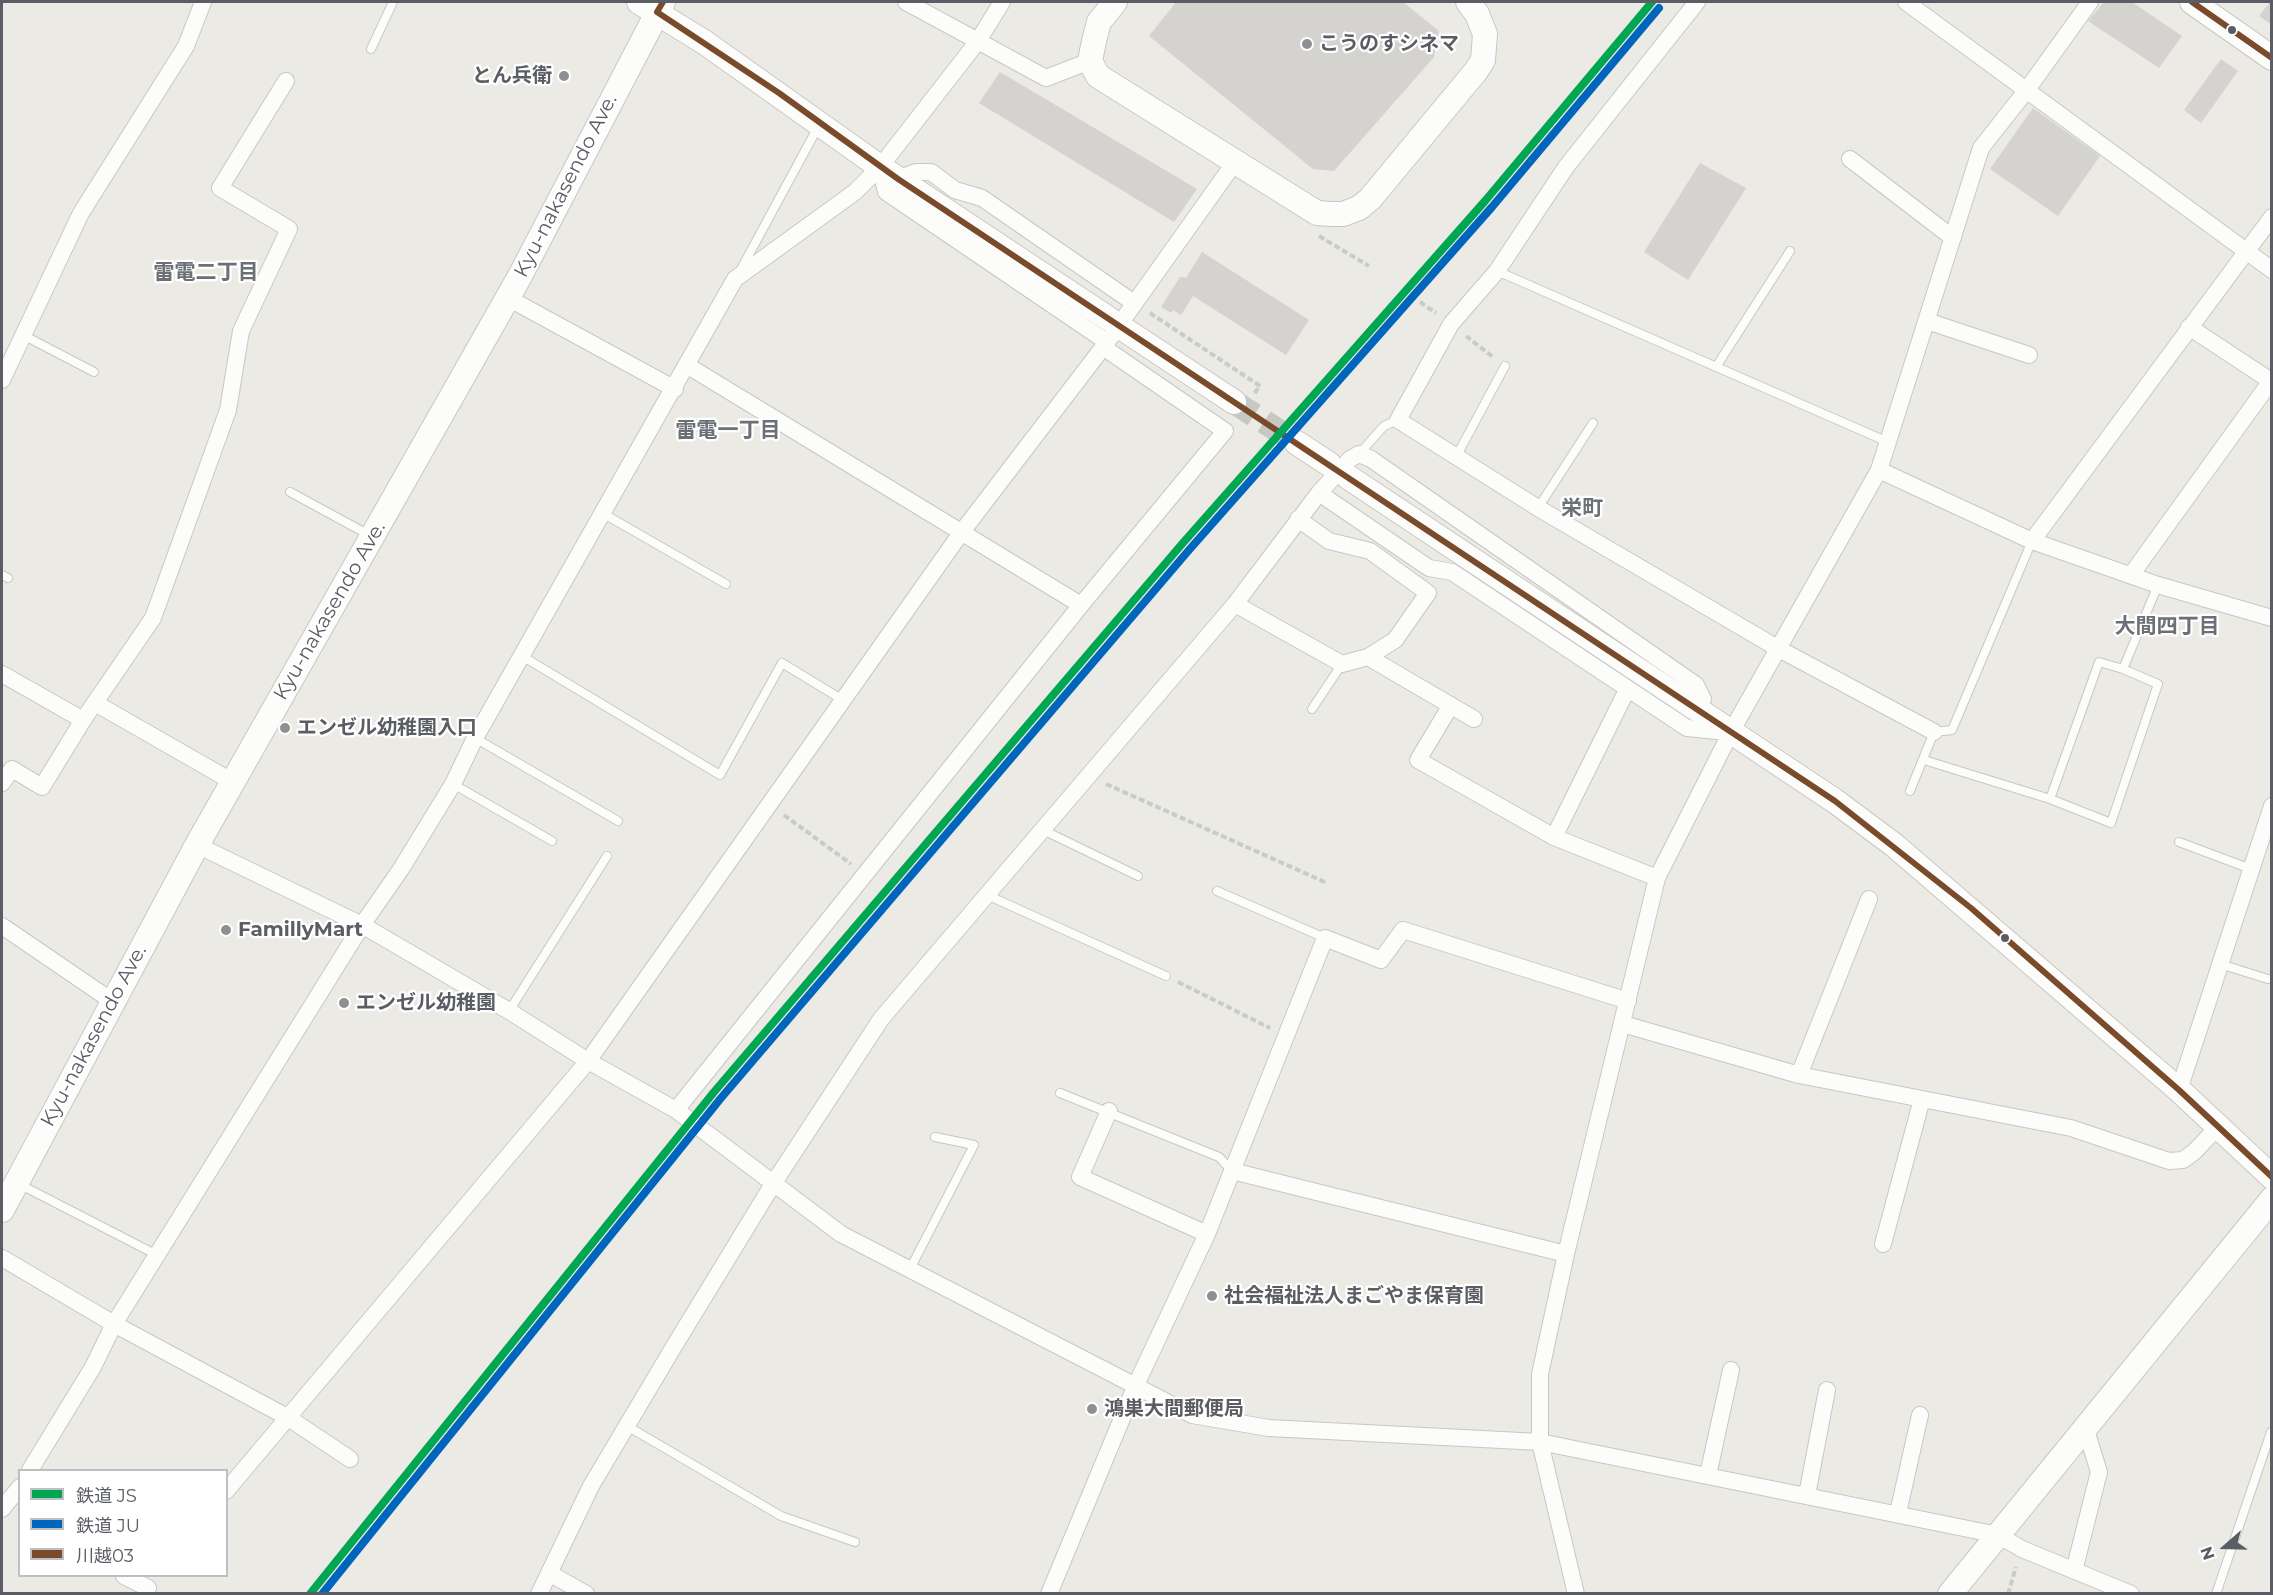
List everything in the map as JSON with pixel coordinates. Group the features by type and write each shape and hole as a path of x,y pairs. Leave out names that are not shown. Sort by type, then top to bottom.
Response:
{"street":[{"path":"2,380 81,213 186,46 203,2"},
{"path":"906,2 1046,78 1090,61"},
{"path":"31,1469 93,1367 114,1324 362,925 401,869 453,784 475,738 675,389 735,279 855,192 889,173 1002,2"},
{"path":"1115,2 1099,22 1090,61 1098,76 1317,213 1343,214 1359,208 1370,199 1483,60 1485,34 1482,23 1468,2"},
{"path":"1696,2 1566,167 1497,271 1451,324 1398,420 1538,508 1779,649 1934,732"},
{"path":"1906,2 2271,270"},
{"path":"1576,1593 1540,1442 1540,1374 1566,1254 1658,878 1731,732 1879,470 1981,148 2026,91 2090,2"},
{"path":"2192,2 2271,58"},
{"path":"653,5 1111,335 1225,431 1081,605 676,1110"},
{"name":"Kyu-nakasendo Ave.","path":"2,1210 197,845 508,298 653,5"},
{"path":"2,783 12,769 42,787 83,720 153,618 228,410 241,332 289,229 220,188 286,81"},
{"path":"1850,159 1953,238"},
{"path":"228,1489 588,1061 961,533 1111,335 1235,162"},
{"path":"889,173 931,172 955,190 982,198 1134,303"},
{"path":"2032,541 2271,217"},
{"path":"508,298 675,389"},
{"path":"1927,321 2030,355"},
{"path":"2130,575 2271,381 2189,327"},
{"path":"1111,335 1234,402"},
{"path":"688,366 1081,605"},
{"path":"1297,443 1698,712 1835,801 1894,845 2179,1090 2271,1177"},
{"path":"539,1593 591,1486 773,1184 881,1019 1235,604 1319,493 1359,454 1371,459 1696,686 1704,699 1698,712"},
{"path":"1879,470 2032,541 2158,585 2271,618"},
{"path":"1319,493 1429,568 1452,572 1687,728 1731,732"},
{"path":"1235,604 1342,664 1368,657 1395,640 1428,593 1370,550 1329,541 1298,519"},
{"path":"1368,657 1474,719"},
{"path":"2,674 83,720"},
{"path":"1554,837 1628,690"},
{"path":"95,703 232,782"},
{"path":"1450,705 1418,760 1554,837 1658,878"},
{"path":"2179,1090 2271,807"},
{"path":"197,845 362,925 588,1061 676,1110 841,1234 1192,1415 1269,1428 1540,1442 1998,1535 2022,1549 2074,1570 2104,1588 2131,1593"},
{"path":"1799,1075 1869,899"},
{"path":"2,926 112,1001"},
{"path":"1049,1593 1135,1387 1207,1234 1325,938 1381,960 1404,930 1628,1001"},
{"path":"1623,1024 1799,1075 2071,1128 2169,1161 2182,1160 2194,1152 2217,1128"},
{"path":"1883,1244 1922,1099"},
{"path":"1109,1111 1080,1177 1207,1234"},
{"path":"1232,1171 1566,1254"},
{"path":"1950,1593 2086,1430 2271,1199"},
{"path":"2,1258 114,1324 287,1417 350,1459"},
{"path":"1708,1475 1731,1370"},
{"path":"1807,1495 1827,1390"},
{"path":"1898,1513 1920,1415"},
{"path":"2074,1570 2099,1472 2086,1430"},
{"path":"2,1509 18,1489"},
{"path":"549,1573 586,1593"},
{"path":"129,1577 150,1585"}],"lane":[{"path":"371,49 393,2"},
{"path":"735,279 820,124"},
{"path":"1716,367 1790,251"},
{"path":"1497,271 1888,442"},
{"path":"23,335 94,372"},
{"path":"1456,457 1505,366"},
{"path":"1359,454 1384,426 1398,420"},
{"path":"1538,508 1593,423"},
{"path":"290,492 372,537"},
{"path":"604,514 726,584"},
{"path":"1910,791 1934,732 1952,730 2032,541"},
{"path":"2123,669 2158,585"},
{"path":"522,656 720,775 782,663 843,700"},
{"path":"1924,760 2050,799 2111,823 2158,684 2123,669 2099,662 2050,799"},
{"path":"1312,709 1342,664"},
{"path":"475,738 618,822"},
{"path":"453,784 552,841"},
{"path":"1043,830 1138,876"},
{"path":"2179,842 2251,869"},
{"path":"508,1011 607,856"},
{"path":"1217,891 1325,938"},
{"path":"987,895 1166,976"},
{"path":"2220,964 2268,979"},
{"path":"1060,1093 1219,1157 1232,1171"},
{"path":"909,1271 974,1145 935,1137"},
{"path":"16,1182 157,1255"},
{"path":"627,1426 781,1516 855,1542"},
{"path":"2216,1593 2271,1432"}],"path":[{"path":"1088,776 1327,883"},
{"path":"769,804 865,874"},
{"path":"1166,976 1285,1036"},
{"path":"2008,1593 2022,1549"}],"building":[{"path":"1176,2 1403,2 1439,31 1434,57 1334,171 1313,169 1149,36"},
{"path":"2104,2 2132,2 2182,36 2159,68 2088,21"},
{"path":"2272,2 2272,25 2259,16"},
{"path":"2221,59 2238,71 2201,123 2184,110"},
{"path":"1000,72 1197,189 1174,222 979,103"},
{"path":"2033,108 2100,156 2058,216 1990,169"},
{"path":"1700,163 1746,188 1688,280 1644,252"},
{"path":"1202,252 1309,320 1286,355 1193,296 1181,315 1173,310 1171,313 1161,307 1180,277 1186,278"}],"tunnel":[{"path":"1234,402 1297,443"}],"rail line":[{"name":"JS","path":"310,1594 714,1092 1182,544 1485,201 1652,2"},
{"name":"JU","path":"322,1594 721,1098 1189,550 1492,207 1659,8"}],"transit line":[{"name":"川越03","path":"663,2 657,12 779,93 898,179 1835,801 1971,908 2179,1090 2272,1177"},
{"name":"川越03","path":"2192,2 2272,58"}],"place":[{"name":"こうのすシネマ","path":"1307,44"},
{"name":"とん兵衛","path":"564,76"},
{"name":"エンゼル幼稚園入口","path":"285,728"},
{"name":"FamillyMart","path":"226,930"},
{"name":"エンゼル幼稚園","path":"344,1003"},
{"name":"社会福祉法人まごやま保育園","path":"1212,1296"},
{"name":"鴻巣大間郵便局","path":"1092,1409"}],"district":[{"name":"雷電二丁目","path":"206,273"},
{"name":"雷電一丁目","path":"728,431"},
{"name":"栄町","path":"1582,509"},
{"name":"大間四丁目","path":"2167,627"}]}
